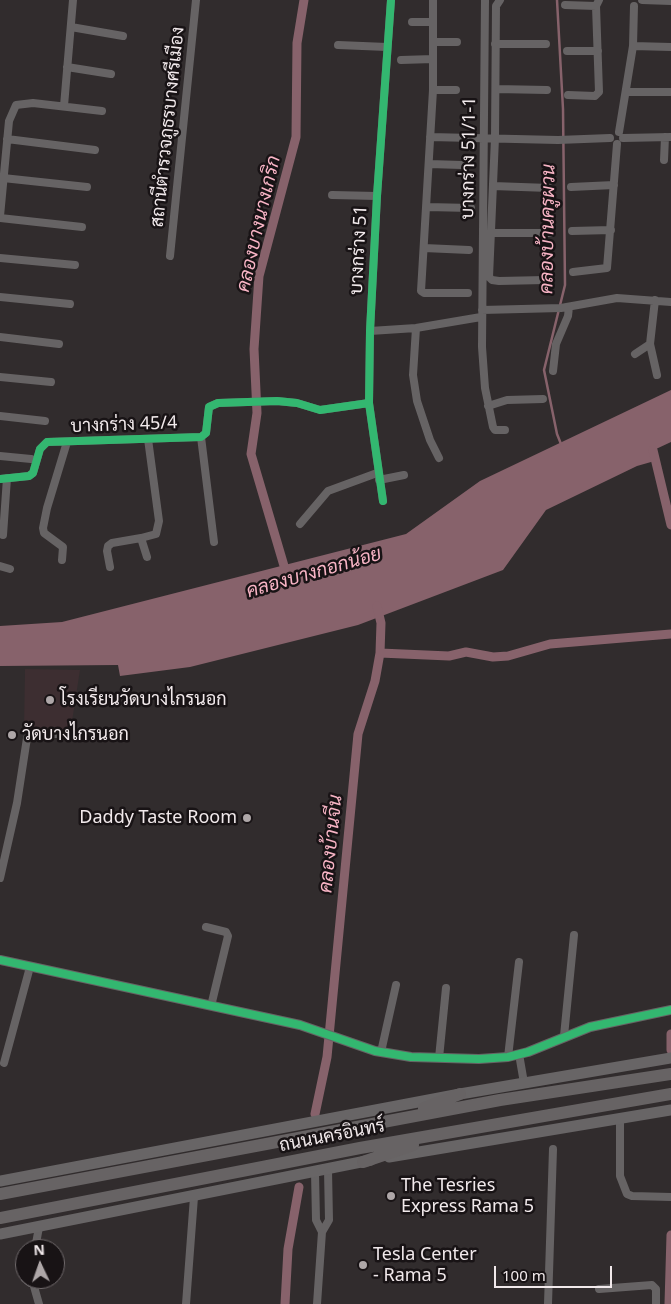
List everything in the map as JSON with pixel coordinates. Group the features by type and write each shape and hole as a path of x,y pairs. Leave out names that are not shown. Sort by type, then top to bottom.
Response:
{"main road":[{"name":"ถนนนครอินทร์","path":"0,1181 460,1094 671,1058"},
{"name":"ถนนนครอินทร์","path":"0,1194 500,1100 671,1074"},
{"path":"396,1119 460,1094"},
{"name":"ถนนนครอินทร์","path":"0,1218 453,1132 671,1094"},
{"name":"ถนนนครอินทร์","path":"0,1234 363,1162 671,1110"},
{"path":"363,1162 453,1132"}],"street":[{"path":"64,106 73,0"},
{"name":"สถานีตำรวจภูธรบางศรีเมือง","path":"170,256 196,0"},
{"name":"บางกร่าง 51","path":"383,501 378,476 370,403 370,331 377,196 392,0"},
{"path":"433,0 433,90 422,293 468,293"},
{"name":"บางกร่าง 51/1-1","path":"485,0 482,314 484,372 488,406 493,427 495,430 505,430"},
{"path":"500,0 496,6 495,138 489,277 492,280 545,280"},
{"path":"617,144 621,143 633,46 634,6 628,0"},
{"path":"634,6 639,5 642,0 671,1"},
{"path":"565,5 598,3 597,95 568,95"},
{"path":"412,22 433,22"},
{"path":"71,27 123,36"},
{"path":"433,42 457,42"},
{"path":"495,44 546,44"},
{"path":"338,45 387,46"},
{"path":"633,46 671,47"},
{"path":"567,51 598,51"},
{"path":"401,60 433,59"},
{"path":"67,67 111,74"},
{"path":"496,89 547,90"},
{"path":"433,90 456,90"},
{"path":"626,92 671,92"},
{"path":"82,227 0,217 3,178 2,159 10,121 16,105 24,102 102,111"},
{"path":"0,120 10,121"},
{"path":"610,138 612,134 668,137 664,160"},
{"path":"430,136 561,140 610,138 617,144"},
{"path":"7,139 95,150"},
{"path":"573,272 607,268 617,144"},
{"path":"429,164 462,165"},
{"path":"3,178 86,187"},
{"path":"571,187 614,185"},
{"path":"493,186 549,188"},
{"path":"332,195 377,196"},
{"path":"427,207 470,208"},
{"path":"572,231 611,230"},
{"path":"492,233 550,233"},
{"path":"424,248 469,250"},
{"path":"0,258 75,265"},
{"path":"0,297 70,304"},
{"path":"370,331 416,328 482,314 561,308 618,298 671,302"},
{"path":"655,300 650,344 657,375"},
{"path":"553,371 556,344 568,316 561,308"},
{"path":"416,328 414,375 417,401 430,440 439,458"},
{"path":"0,337 60,344"},
{"path":"635,354 650,344"},
{"path":"0,377 51,382"},
{"path":"488,406 507,400 543,399"},
{"name":"บางกร่าง 45/4","path":"4,478 33,473 40,449 47,442 201,437 206,433 209,407 218,403 260,400 297,403 320,410 370,403"},
{"path":"0,416 46,421"},
{"path":"201,437 214,542"},
{"path":"110,567 106,551 108,546 112,543 156,534 159,530 148,439"},
{"path":"62,560 63,547 44,533 43,528 63,442"},
{"path":"0,456 31,459"},
{"path":"300,524 328,491 378,476 404,475"},
{"path":"3,535 4,478"},
{"path":"141,538 147,557"},
{"path":"0,566 10,568"},
{"path":"0,878 17,803 27,738 34,734 70,734"},
{"path":"206,927 226,932 228,936 210,1006"},
{"path":"564,1036 574,935"},
{"path":"0,960 300,1025 322,1032 333,1038 381,1052 439,1058 508,1057 590,1026 668,1010"},
{"path":"508,1057 519,962"},
{"path":"4,1063 30,967"},
{"path":"381,1052 396,985"},
{"path":"439,1058 446,988"},
{"path":"520,1054 524,1083"},
{"path":"620,1118 620,1176 627,1194 632,1196 668,1197"},
{"path":"548,1304 553,1149"},
{"path":"317,1304 322,1232 329,1220 328,1170"},
{"path":"315,1172 316,1220 322,1232"},
{"path":"186,1304 194,1197"},
{"path":"37,1239 39,1227"},
{"path":"599,1289 652,1284 656,1289 656,1304"},
{"path":"36,1289 39,1304"}],"shaded area":[{"name":"โรงเรียนวัดบางไกรนอก","path":"25,669 80,670 70,734 24,730"}],"water":[{"name":"คลองบางกอกน้อย","path":"671,390 671,442 656,449 658,460 637,466 546,510 503,570 358,625 190,667 120,676 118,665 0,666 0,626 62,622 406,534 480,481"}],"waterway":[{"name":"คลองบางนางเกริก","path":"287,576 251,454 257,413 254,349 259,276 296,137 297,43 304,0"},
{"name":"คลองบ้านครูผวน","path":"557,0 563,109 565,285 544,370 557,434 561,444"},
{"path":"653,450 671,525"},
{"name":"คลองบ้านจีน","path":"315,1114 327,1057 358,734 375,681 380,653 381,623 377,606"},
{"path":"380,653 449,656 466,652 493,657 508,656 550,644 671,634"},
{"path":"671,1034 671,1050"},
{"name":"คลองบ้านจีน","path":"285,1304 288,1249 299,1187"},
{"path":"669,1304 671,1235"}],"cycle path":[{"path":"383,501 369,403 370,331 377,196 391,0"},
{"path":"0,479 29,476 33,473 40,449 47,442 201,437 206,433 209,407 218,403 277,401 297,403 320,410 369,403"},
{"path":"0,960 300,1025 375,1051 411,1057 479,1059 508,1057 528,1052 590,1027 671,1010"}],"place":[{"name":"โรงเรียนวัดบางไกรนอก","path":"50,700"},
{"name":"วัดบางไกรนอก","path":"12,735"},
{"name":"Daddy Taste Room","path":"247,818"},
{"name":"The Tesries Express Rama 5","path":"391,1196"},
{"name":"Tesla Center - Rama 5","path":"363,1265"}]}
